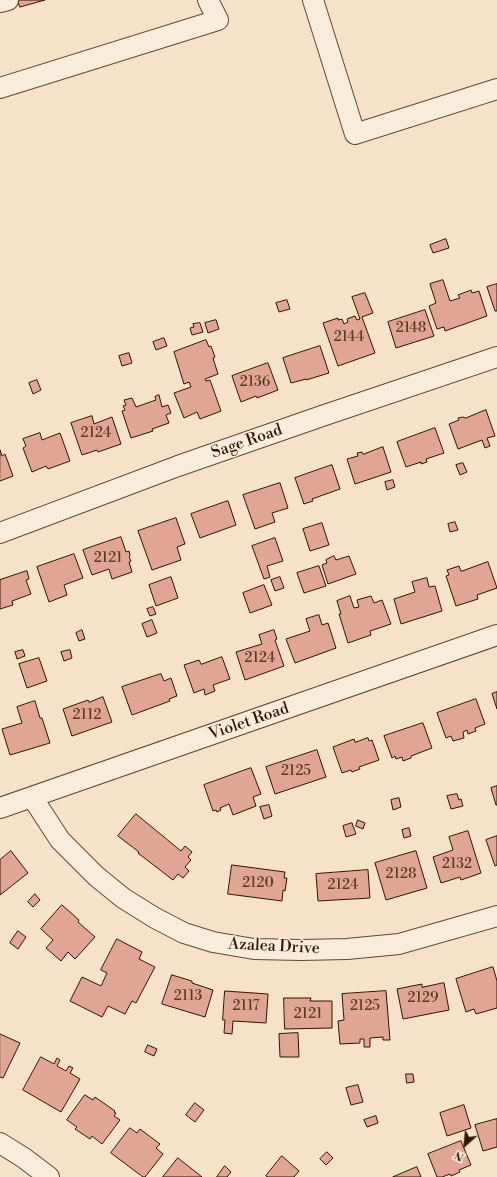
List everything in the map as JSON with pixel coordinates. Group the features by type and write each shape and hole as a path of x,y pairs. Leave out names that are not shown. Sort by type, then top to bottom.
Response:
{"street":[{"path":"0,2 8,0"},
{"path":"0,88 218,20 208,0"},
{"path":"313,0 355,134 497,89"},
{"name":"Sage Road","path":"0,533 185,464 497,357"},
{"name":"Violet Road","path":"0,808 497,635"},
{"name":"Azalea Drive","path":"32,797 60,840 96,876 123,898 155,918 184,933 213,942 254,949 347,949 399,944 497,916"},
{"path":"0,1142 24,1158 48,1177"}],"building":[{"path":"18,0 45,0 20,7"},
{"path":"446,239 449,248 433,253 430,245"},
{"path":"443,280 450,301 460,298 458,295 471,290 472,293 479,291 487,316 445,331 444,327 437,329 429,306 436,303 430,284"},
{"path":"497,284 497,311 495,311 487,287"},
{"path":"365,293 373,313 362,317 375,353 338,366 323,323 338,318 338,320 342,319 344,324 348,322 347,319 355,316 357,320 360,319 352,297"},
{"path":"287,300 290,309 279,312 276,303"},
{"path":"425,310 434,336 396,348 388,322"},
{"path":"216,320 219,329 208,333 205,323"},
{"path":"200,323 203,332 192,335 190,328 194,327 193,324"},
{"path":"164,338 167,346 156,350 153,342"},
{"path":"206,340 209,347 211,346 215,357 213,358 218,374 205,379 206,381 210,380 221,411 200,419 197,412 184,418 174,393 191,387 189,382 184,384 174,352"},
{"path":"320,346 329,373 291,383 283,358"},
{"path":"129,353 132,363 122,366 119,356"},
{"path":"268,363 278,390 241,402 232,376"},
{"path":"37,380 41,390 33,394 29,383"},
{"path":"159,395 162,407 168,405 171,413 166,415 169,423 152,429 153,431 131,438 122,411 125,410 123,406 126,405 124,400 132,398 136,407 156,400 155,397"},
{"path":"486,410 495,436 487,438 490,446 485,448 482,440 458,449 449,424 459,420 458,418 465,418"},
{"path":"92,416 94,424 112,417 121,444 98,452 97,450 82,455 71,423"},
{"path":"435,428 444,453 426,459 427,462 421,464 421,462 406,467 397,442"},
{"path":"40,433 42,440 60,433 70,461 48,469 46,466 32,472 23,448 26,446 23,439"},
{"path":"383,447 391,472 355,484 347,459 358,456 357,453 362,452 363,454"},
{"path":"0,450 2,456 5,454 13,476 0,481"},
{"path":"463,463 467,472 460,475 456,465"},
{"path":"332,465 340,489 312,499 313,501 304,504 295,478"},
{"path":"393,480 395,487 387,490 385,482"},
{"path":"280,483 288,508 272,513 275,522 255,529 243,495"},
{"path":"228,501 236,525 200,538 191,514"},
{"path":"176,518 185,544 177,547 181,560 152,570 138,531"},
{"path":"455,522 458,530 450,532 448,524"},
{"path":"322,523 329,545 310,551 303,529"},
{"path":"121,537 126,552 129,551 131,561 129,562 132,572 112,579 109,569 92,575 83,550"},
{"path":"275,538 283,561 267,566 270,577 264,579 252,546"},
{"path":"74,554 83,578 64,585 67,595 49,602 37,567"},
{"path":"334,556 336,560 349,556 356,574 328,584 322,565 327,563 326,560"},
{"path":"488,562 497,588 477,595 478,599 456,606 446,576 449,575 447,570 459,566 461,571"},
{"path":"319,566 326,586 304,593 297,573"},
{"path":"27,571 29,579 26,580 31,594 12,601 13,605 0,609 0,580"},
{"path":"171,577 178,598 156,606 149,585"},
{"path":"280,577 284,588 275,591 271,580"},
{"path":"427,578 429,587 435,586 442,611 401,624 394,599 415,592 412,582"},
{"path":"264,585 272,605 250,613 243,593"},
{"path":"350,596 354,608 359,607 357,600 371,596 374,603 382,600 391,624 370,631 371,635 348,643 339,614 341,614 337,601"},
{"path":"153,607 156,614 150,616 147,609"},
{"path":"319,615 322,625 328,623 336,648 295,663 286,639 310,631 306,619"},
{"path":"152,620 157,633 147,637 142,624"},
{"path":"82,630 85,639 79,641 76,633"},
{"path":"274,630 277,639 275,640 284,666 245,680 236,652 262,644 259,635"},
{"path":"23,650 25,656 17,659 15,652"},
{"path":"70,650 72,658 64,661 61,652"},
{"path":"222,657 230,679 213,685 215,691 205,695 204,689 194,693 184,665 199,660 201,664"},
{"path":"39,658 47,681 27,688 19,664"},
{"path":"161,674 164,681 171,678 177,696 169,699 170,701 132,715 122,687"},
{"path":"497,692 497,709 492,694"},
{"path":"103,697 112,722 72,736 63,709 88,700 89,702"},
{"path":"476,699 485,724 475,728 476,731 468,734 467,730 463,732 464,738 453,741 451,736 446,738 437,713"},
{"path":"35,701 50,743 10,755 2,729 22,723 17,707"},
{"path":"423,723 432,748 411,756 411,758 403,761 402,757 396,759 395,756 392,758 384,736"},
{"path":"368,738 369,741 372,740 379,760 359,767 360,769 352,772 351,770 342,773 333,747 354,739 355,742"},
{"path":"317,750 326,777 275,794 266,767"},
{"path":"251,768 261,794 253,797 256,806 233,815 229,804 220,808 221,810 217,812 216,810 213,811 204,785"},
{"path":"497,786 497,805 496,805 491,788"},
{"path":"457,794 459,800 461,799 463,806 451,809 447,796"},
{"path":"399,798 401,807 393,810 391,800"},
{"path":"269,805 272,816 264,819 260,807"},
{"path":"136,814 181,851 185,846 192,852 188,857 191,860 185,867 189,871 183,878 178,874 173,880 118,836"},
{"path":"358,820 365,823 363,829 356,826"},
{"path":"352,823 356,834 346,837 343,826"},
{"path":"409,828 411,836 404,838 402,830"},
{"path":"468,831 481,873 461,880 460,877 441,883 433,857 453,850 449,837"},
{"path":"497,836 497,865 495,866 486,840"},
{"path":"11,851 28,873 0,895 0,860"},
{"path":"416,851 427,888 386,900 375,863"},
{"path":"232,865 285,872 284,878 287,878 285,891 283,890 282,901 228,894"},
{"path":"368,870 370,898 318,901 316,874"},
{"path":"35,894 40,900 33,907 28,902"},
{"path":"62,905 95,937 75,959 68,952 61,961 46,948 53,940 41,929"},
{"path":"18,931 26,937 18,949 10,943"},
{"path":"117,939 142,952 139,959 155,967 136,1003 132,1001 125,1014 108,1006 102,1017 70,1001 82,977 101,986 107,973 101,970"},
{"path":"493,967 497,981 497,1008 476,1014 474,1009 466,1012 456,979"},
{"path":"172,975 192,981 192,983 213,990 205,1017 162,1004"},
{"path":"444,983 449,1010 403,1019 397,989 422,984 422,987"},
{"path":"225,991 268,994 266,1023 233,1021 232,1034 224,1033 225,1020 223,1020"},
{"path":"386,991 390,1040 383,1040 383,1037 370,1038 370,1047 364,1047 364,1039 360,1039 360,1043 340,1044 338,1021 344,1020 342,994"},
{"path":"284,998 311,998 310,1001 332,1001 332,1028 285,1029"},
{"path":"298,1033 299,1057 280,1057 279,1034"},
{"path":"0,1034 20,1043 3,1078 0,1077"},
{"path":"148,1045 157,1049 154,1056 145,1052"},
{"path":"41,1057 54,1064 57,1058 60,1060 57,1066 66,1071 69,1066 73,1068 70,1073 80,1079 61,1112 23,1090"},
{"path":"406,1074 413,1074 414,1082 407,1083"},
{"path":"358,1085 363,1102 351,1105 346,1088"},
{"path":"85,1095 93,1100 95,1097 115,1111 114,1112 116,1113 114,1116 120,1120 102,1144 92,1136 90,1139 75,1129 77,1127 67,1120"},
{"path":"195,1103 204,1110 195,1122 186,1115"},
{"path":"464,1105 471,1128 447,1136 440,1113"},
{"path":"376,1116 378,1123 367,1127 364,1120"},
{"path":"497,1119 497,1147 483,1151 475,1125"},
{"path":"130,1128 137,1133 140,1129 160,1144 156,1148 163,1154 145,1177 111,1153"},
{"path":"461,1141 471,1165 459,1170 460,1172 451,1176 450,1174 437,1177 428,1154"},
{"path":"327,1152 333,1158 326,1165 320,1159"},
{"path":"282,1156 299,1171 294,1177 266,1176"},
{"path":"178,1158 202,1177 163,1177"},
{"path":"225,1166 231,1172 227,1177 217,1177"},
{"path":"417,1167 421,1177 393,1177"}]}
